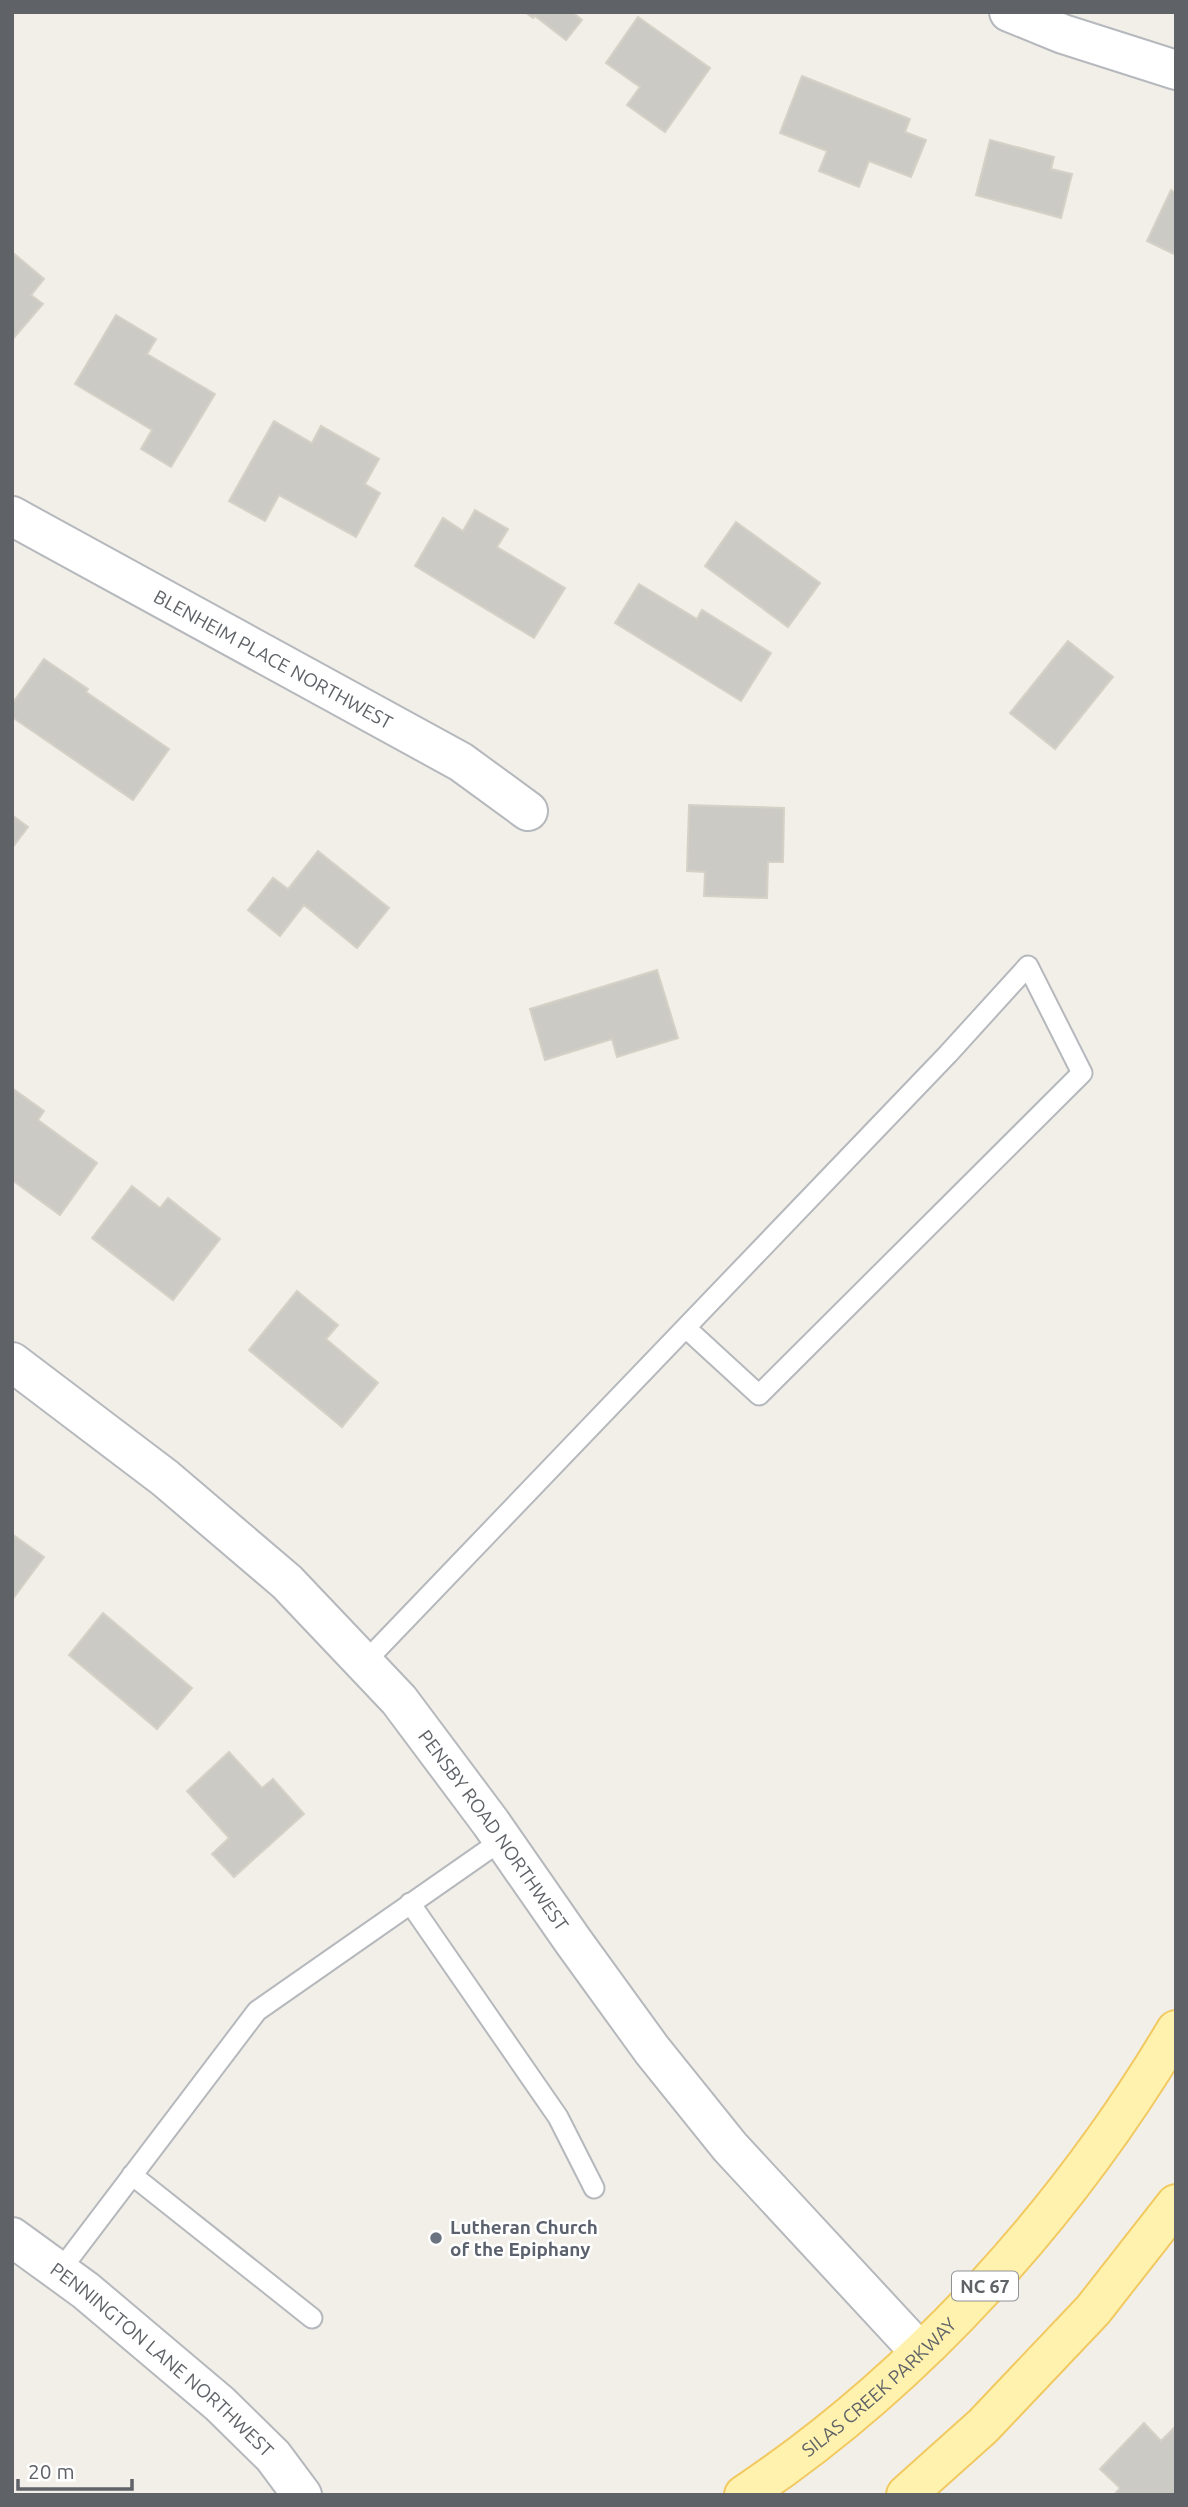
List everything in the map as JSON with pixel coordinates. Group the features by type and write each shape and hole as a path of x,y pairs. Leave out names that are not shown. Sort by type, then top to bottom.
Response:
{"main road":[{"name":"SILAS CREEK PARKWAY","path":"744,2495 845,2418 920,2352 989,2281 1046,2217 1116,2123 1176,2030"},
{"path":"905,2495 983,2426 1093,2310 1176,2204"}],"street":[{"path":"1009,12 1063,34 1176,70"},
{"name":"BLENHEIM PLACE NORTHWEST","path":"14,520 461,762 528,811"},
{"name":"PENSBY ROAD NORTHWEST","path":"12,1362 165,1478 287,1581 399,1700 652,2050 730,2147 920,2352"},
{"name":"PENNINGTON LANE NORTHWEST","path":"12,2238 85,2290 220,2404 272,2456 302,2495"}],"lane":[{"path":"364,1663 948,1054 1028,966 1082,1073 759,1395 686,1328"},
{"path":"59,2272 257,2011 502,1840"},
{"path":"410,1903 558,2118 594,2188"},
{"path":"132,2175 312,2318"}],"building":[{"path":"525,12 572,12 582,20 566,40 535,16 533,18"},
{"path":"638,17 710,68 665,132 627,105 640,87 606,63"},
{"path":"802,76 910,119 905,132 926,140 911,177 869,161 859,187 819,171 827,151 780,133"},
{"path":"990,140 1054,157 1051,169 1072,174 1061,218 976,195"},
{"path":"1171,190 1176,193 1176,255 1147,241"},
{"path":"12,252 44,279 31,295 43,304 12,340"},
{"path":"116,315 156,339 147,354 215,394 171,467 141,449 152,430 75,384"},
{"path":"274,421 312,443 321,426 379,459 365,484 380,493 356,537 279,495 265,521 229,501"},
{"path":"475,510 508,529 497,547 565,588 534,638 415,566 443,518 463,531"},
{"path":"736,522 820,583 788,627 705,566"},
{"path":"639,584 697,619 702,610 771,653 741,701 615,623"},
{"path":"1068,641 1113,677 1055,749 1010,713"},
{"path":"44,659 88,689 86,692 169,749 133,800 12,717 12,704"},
{"path":"689,805 784,808 783,862 768,862 767,898 704,896 705,872 687,871"},
{"path":"12,815 28,827 12,848"},
{"path":"318,851 389,908 357,948 304,905 280,936 248,910 273,878 288,889"},
{"path":"657,970 678,1038 617,1057 612,1039 545,1060 530,1009"},
{"path":"12,1088 44,1111 38,1120 97,1163 60,1215 12,1180"},
{"path":"132,1186 160,1208 168,1198 220,1239 173,1300 92,1238"},
{"path":"297,1291 338,1325 326,1339 378,1383 342,1427 249,1350"},
{"path":"12,1534 44,1557 12,1600"},
{"path":"103,1613 192,1688 157,1729 69,1655"},
{"path":"229,1752 262,1788 273,1779 304,1814 234,1877 212,1854 229,1838 187,1791"},
{"path":"1144,2423 1161,2441 1176,2426 1176,2495 1114,2495 1120,2488 1100,2469"}],"place":[{"name":"Lutheran Church of the Epiphany","path":"436,2238"}]}
